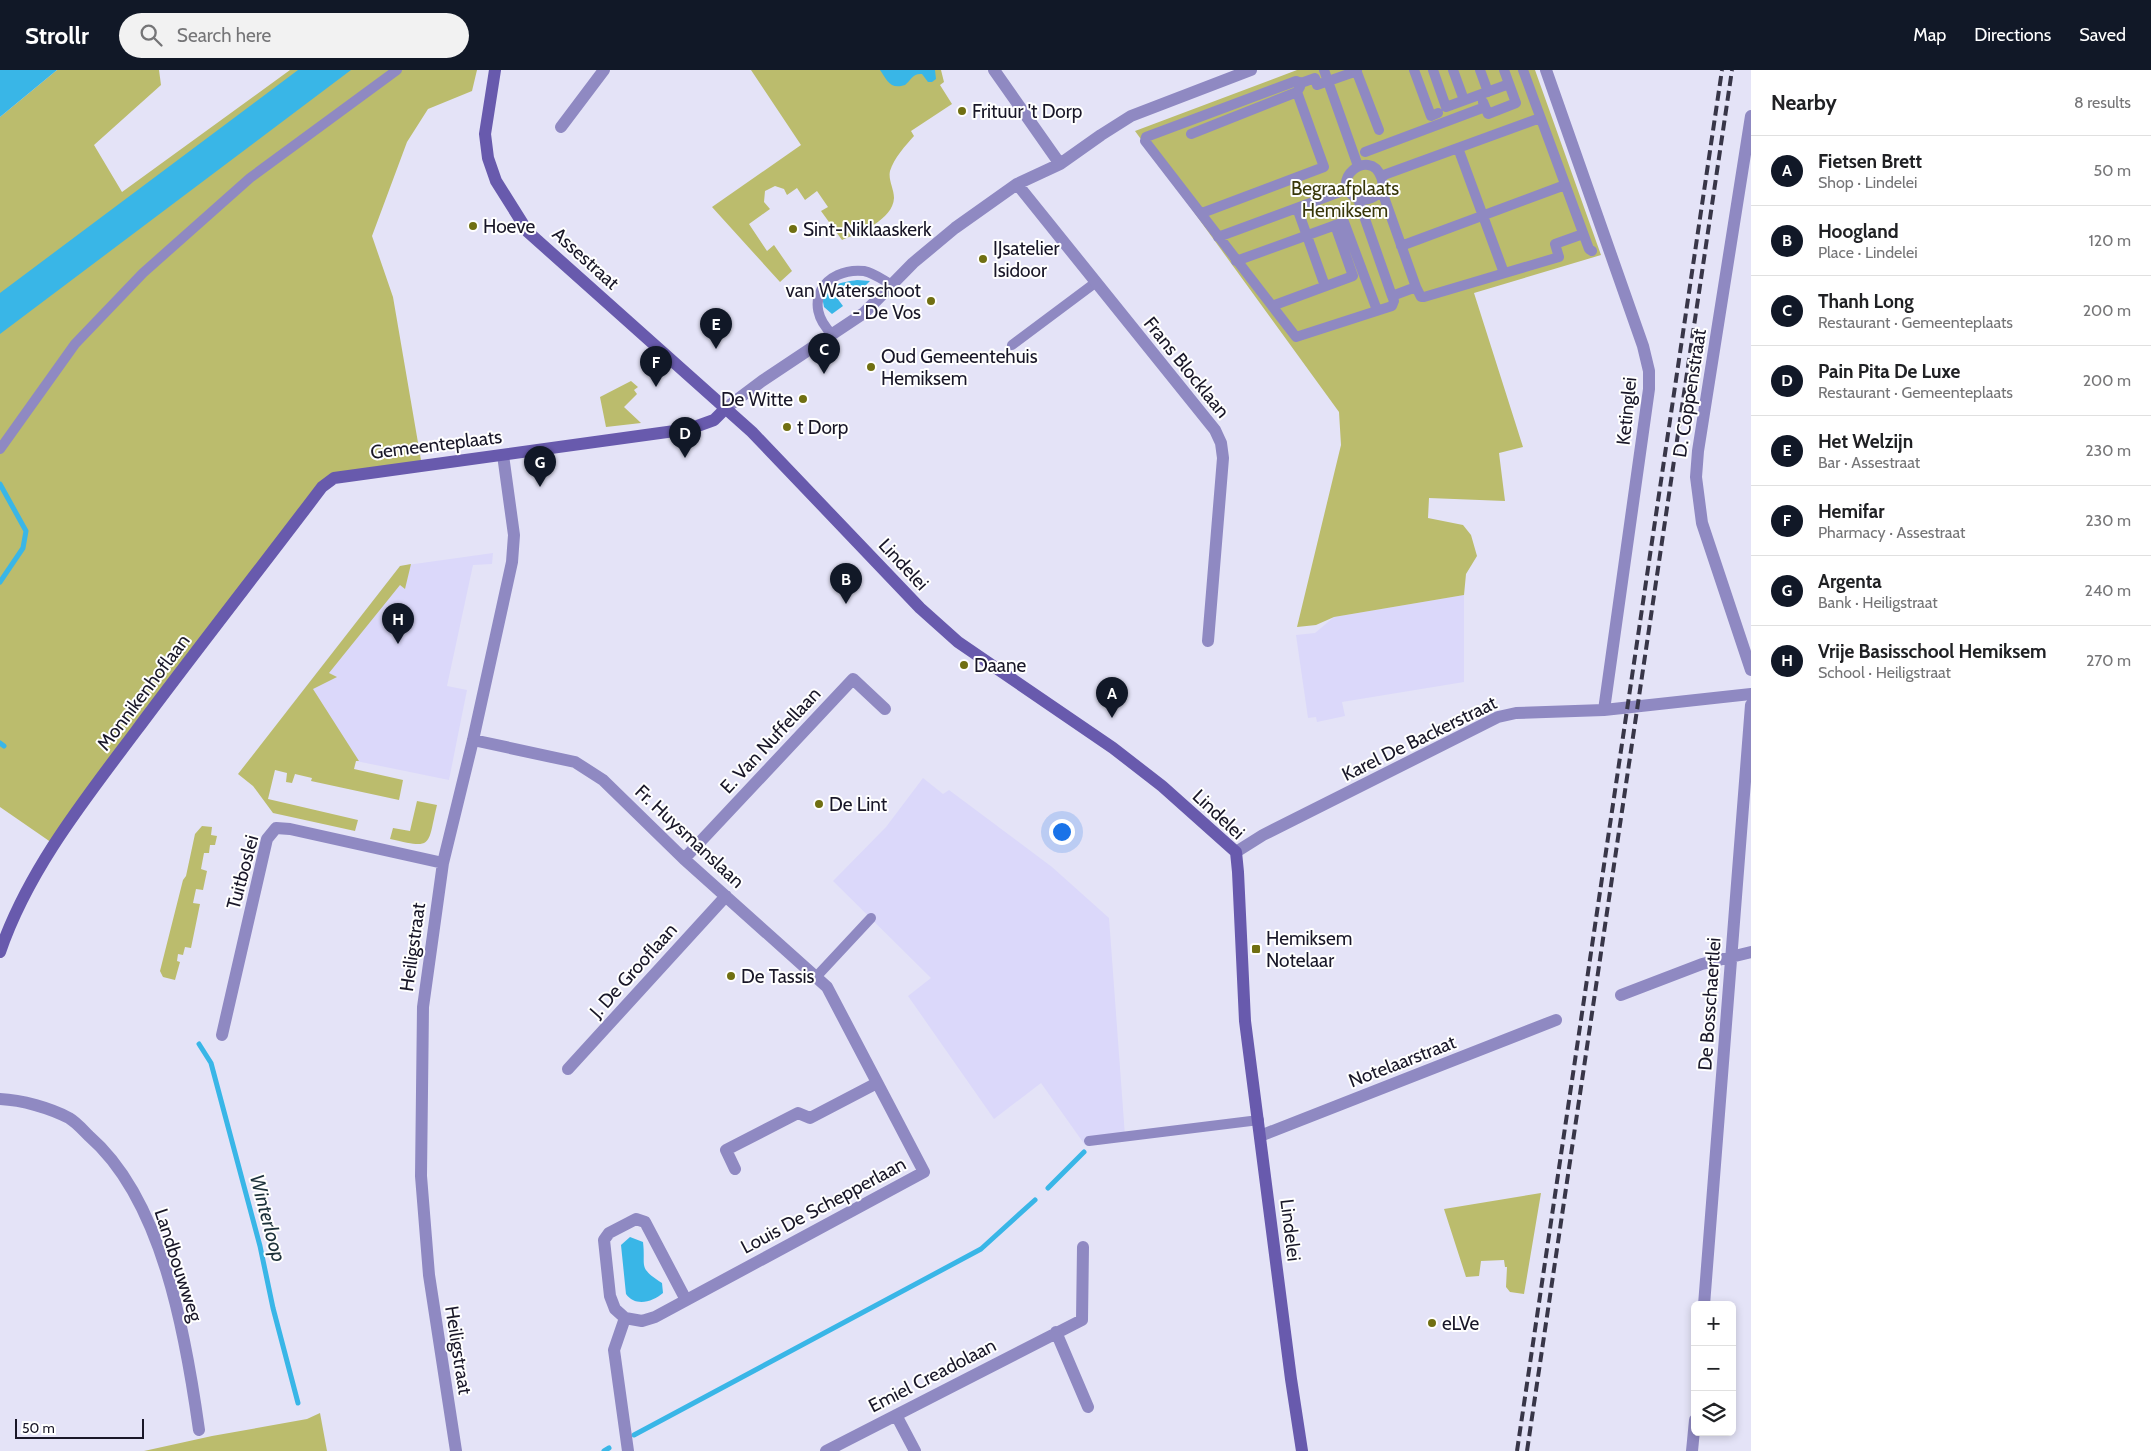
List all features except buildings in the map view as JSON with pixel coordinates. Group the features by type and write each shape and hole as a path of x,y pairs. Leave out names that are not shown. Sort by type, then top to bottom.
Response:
{"street":[{"name":"Assestraat","path":"495,70 485,134 488,158 496,181 520,223 726,408"},
{"path":"561,127 604,70"},
{"path":"994,70 1060,164"},
{"name":"Gemeenteplaats","path":"342,475 690,429 714,420 726,408 762,380 864,313 913,263 955,228 1017,184 1060,164 1131,116 1252,70"},
{"name":"Ketinglei","path":"1546,70 1643,346 1649,371 1650,389 1604,710"},
{"name":"D. Coppenstraat","path":"1751,116 1698,451 1696,478 1702,523 1751,670"},
{"name":"Frans Blocklaan","path":"1017,184 1215,430 1221,443 1223,458 1208,641"},
{"name":"Lindelei","path":"726,408 763,442 920,608 958,642 1114,748 1162,786 1236,852 1245,1021 1302,1451"},
{"name":"Heiligstraat","path":"456,1451 429,1275 421,1176 422,1007 443,863 473,740 512,562 514,535 503,455"},
{"name":"Monnikenhoflaan","path":"0,952 7,932 42,864 93,788 322,488 334,478 342,475"},
{"name":"E. Van Nuffellaan","path":"684,858 853,679 885,709"},
{"name":"Karel De Backerstraat","path":"1236,852 1263,835 1498,717 1516,713 1604,710 1751,694"},
{"name":"De Bosschaertlei","path":"1704,1301 1751,706"},
{"name":"Fr. Huysmanslaan","path":"473,740 575,762 603,780 684,858 827,987"},
{"name":"Tuitboslei","path":"222,1035 267,839 276,828 290,829 443,863"},
{"name":"J. De Grooflaan","path":"568,1069 726,896"},
{"path":"1621,995 1702,964 1732,955 1751,952"},
{"name":"Louis De Schepperlaan","path":"625,1318 642,1321 648,1319 924,1172 827,987"},
{"name":"Notelaarstraat","path":"1260,1136 1556,1020"},
{"path":"735,1169 726,1150 798,1113 810,1118 877,1083"},
{"name":"Landbouwweg","path":"0,1099 20,1100 70,1119 102,1147 120,1169 151,1226 163,1262 189,1358 199,1430"},
{"path":"627,1449 614,1350 625,1318 615,1309 610,1296 604,1240 608,1232 636,1219 646,1222 686,1300"},
{"name":"Emiel Creadolaan","path":"826,1451 1082,1320 1083,1247"},
{"path":"1056,1332 1088,1407"},
{"path":"896,1414 915,1451"},
{"path":"1692,1451 1693,1436"}],"lane":[{"path":"0,449 75,344 143,273 250,178 398,70"},
{"path":"1324,70 1358,166"},
{"path":"1414,70 1431,116 1464,100 1509,84"},
{"path":"1433,70 1442,110 1442,124"},
{"path":"1453,70 1464,100"},
{"path":"1480,70 1485,107 1488,114 1516,104 1504,70"},
{"path":"1523,70 1583,234 1589,249 1592,251"},
{"path":"1191,134 1299,88 1315,78 1317,85 1357,71 1379,130"},
{"path":"1296,81 1324,167 1202,213 1198,213 1145,141 1146,137 1296,81"},
{"path":"1365,152 1485,107"},
{"path":"1381,176 1540,118"},
{"path":"1458,148 1504,274"},
{"path":"1369,165 1381,176 1382,187 1371,199 1358,199 1348,189 1346,180 1349,174 1358,166 1369,165"},
{"path":"1401,246 1565,185"},
{"path":"1218,237 1348,189"},
{"path":"1379,192 1384,197 1416,288 1421,296 1424,297 1559,257 1555,244 1583,234"},
{"path":"1202,213 1236,261 1296,337 1394,304 1358,199"},
{"path":"1297,208 1325,286"},
{"path":"1236,261 1344,222 1377,310"},
{"path":"1272,306 1353,276 1335,225"},
{"path":"832,334 818,316 816,307 818,295 825,284 839,274 864,271 874,274 892,285"},
{"path":"1012,345 1095,282"},
{"path":"1392,296 1416,288"},
{"path":"816,977 871,918"},
{"path":"1089,1141 1259,1120"}],"shaded area":[{"path":"493,553 492,564 473,565 447,686 467,690 449,780 356,761 286,712 400,566"},
{"path":"1464,595 1464,682 1342,702 1345,716 1317,722 1316,717 1308,718 1296,635 1315,633 1334,617"},
{"path":"923,778 943,794 949,790 1052,867 1109,918 1125,1136 1089,1141 1085,1145 1041,1083 994,1119 908,996 931,978 833,881 886,827"}],"green space":[{"path":"57,70 159,70 161,85 94,145 122,192 290,70 477,70 472,91 428,109 407,142 372,236 393,297 422,466 334,478 55,845 0,807 0,117"},
{"path":"751,70 941,70 944,82 940,85 952,104 911,131 914,136 897,157 890,171 894,198 892,206 882,219 857,234 842,240 821,211 828,207 817,191 805,200 797,188 787,195 784,189 775,186 765,191 764,202 770,209 749,224 767,251 774,245 792,271 780,282 712,207 801,145"},
{"name":"Begraafplaats Hemiksem","path":"1297,70 1535,70 1601,255 1474,293 1523,447 1499,453 1505,501 1429,498 1428,518 1463,525 1471,535 1477,556 1466,574 1464,595 1334,617 1316,625 1297,627 1341,445 1339,412 1135,131"},
{"path":"631,381 638,387 634,390 637,394 624,407 641,423 606,427 600,397"},
{"path":"411,564 405,589 400,585 329,673 337,677 313,689 359,761 356,761 354,769 403,780 399,800 311,781 312,778 295,774 292,783 286,782 287,773 275,770 268,799 358,820 355,831 273,813 253,786 238,774 400,566"},
{"path":"417,801 437,805 432,829 426,842 414,844 390,839 393,828 410,831"},
{"path":"202,826 212,827 211,835 217,836 215,845 210,845 209,853 204,853 201,869 207,871 203,890 196,889 193,903 200,904 191,948 185,947 183,955 178,954 177,961 180,962 175,980 163,977 160,971 183,880 186,876 195,834"},
{"path":"1541,1193 1524,1294 1510,1292 1506,1287 1507,1267 1505,1267 1504,1260 1481,1261 1479,1276 1466,1277 1444,1209"},
{"path":"320,1413 327,1451 144,1451 212,1436 307,1419"}],"water":[{"path":"0,70 57,70 0,117"},
{"path":"298,70 351,70 0,334 0,293"},
{"path":"880,70 935,70 936,79 928,82 922,74 919,74 914,76 905,85 896,86 887,80"},
{"path":"857,280 870,281 859,292 849,289 839,292 837,298 843,306 832,314 824,307 824,296 830,288 840,283"},
{"path":"630,1237 643,1242 644,1266 649,1273 662,1283 663,1293 649,1301 634,1301 626,1294 621,1245"}],"waterway":[{"name":"Winterloop","path":"0,484 26,531 23,548 0,582"},
{"name":"Winterloop","path":"0,743 4,746"},
{"name":"Winterloop","path":"199,1044 211,1063 260,1246 273,1308 298,1403"},
{"path":"1048,1188 1084,1152"},
{"path":"634,1435 981,1249 1035,1200"},
{"path":"604,1451 609,1448"}],"railway":[{"path":"1517,1451 1722,70"},
{"path":"1527,1451 1732,70"}],"place":[{"name":"Frituur 't Dorp","path":"962,111"},
{"name":"Hoeve","path":"473,226"},
{"name":"Sint-Niklaaskerk","path":"793,229"},
{"name":"IJsatelier Isidoor","path":"983,259"},
{"name":"van Waterschoot - De Vos","path":"931,301"},
{"name":"Het Welzijn","path":"716,349"},
{"name":"Oud Gemeentehuis Hemiksem","path":"871,367"},
{"name":"Thanh Long","path":"824,374"},
{"name":"Hemifar","path":"656,387"},
{"name":"De Witte","path":"803,399"},
{"name":"t Dorp","path":"787,427"},
{"name":"Pain Pita De Luxe","path":"685,458"},
{"name":"Argenta","path":"540,487"},
{"name":"Hoogland","path":"846,604"},
{"name":"Vrije Basisschool Hemiksem","path":"398,644"},
{"name":"Daane","path":"964,665"},
{"name":"Fietsen Brett","path":"1112,718"},
{"name":"De Lint","path":"819,804"},
{"name":"Hemiksem Notelaar","path":"1256,949"},
{"name":"De Tassis","path":"731,976"},
{"name":"eLVe","path":"1432,1323"}]}
